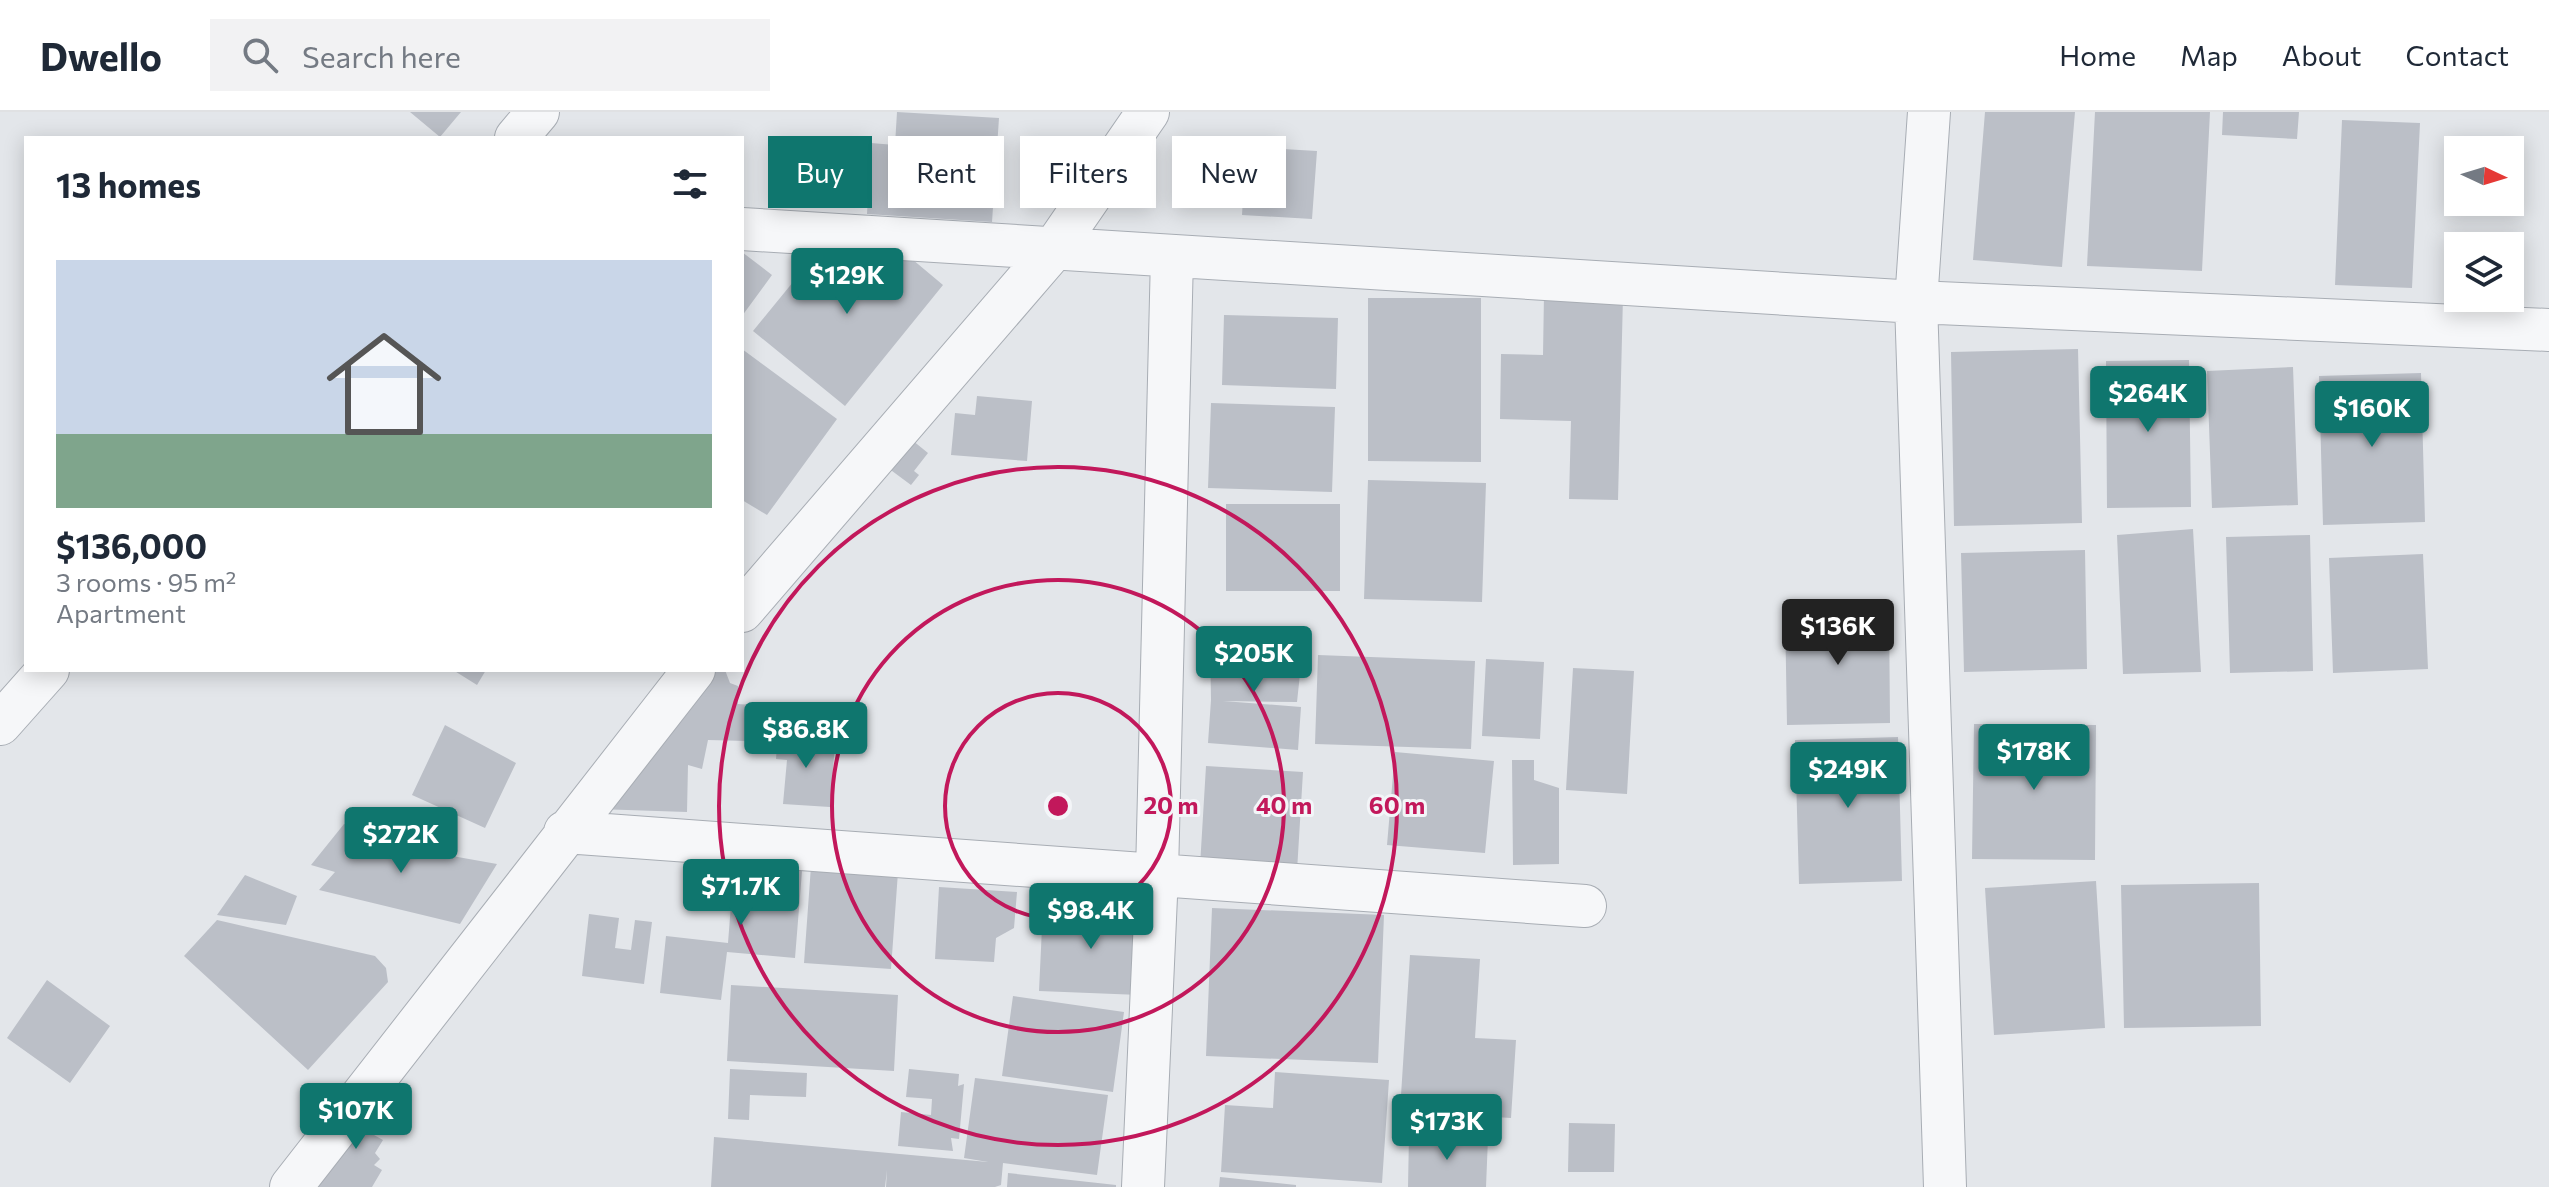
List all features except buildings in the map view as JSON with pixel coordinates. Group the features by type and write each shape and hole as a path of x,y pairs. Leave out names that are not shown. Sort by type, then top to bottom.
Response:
{"street":[{"path":"518,136 538,112"},
{"path":"744,609 1053,250 1148,112"},
{"path":"1929,112 1916,302 1945,1187"},
{"path":"744,229 1916,302 2549,330"},
{"path":"1143,1187 1157,874 1172,256"},
{"path":"0,724 46,672"},
{"path":"291,1187 692,672"},
{"path":"565,832 1585,906"}]}
